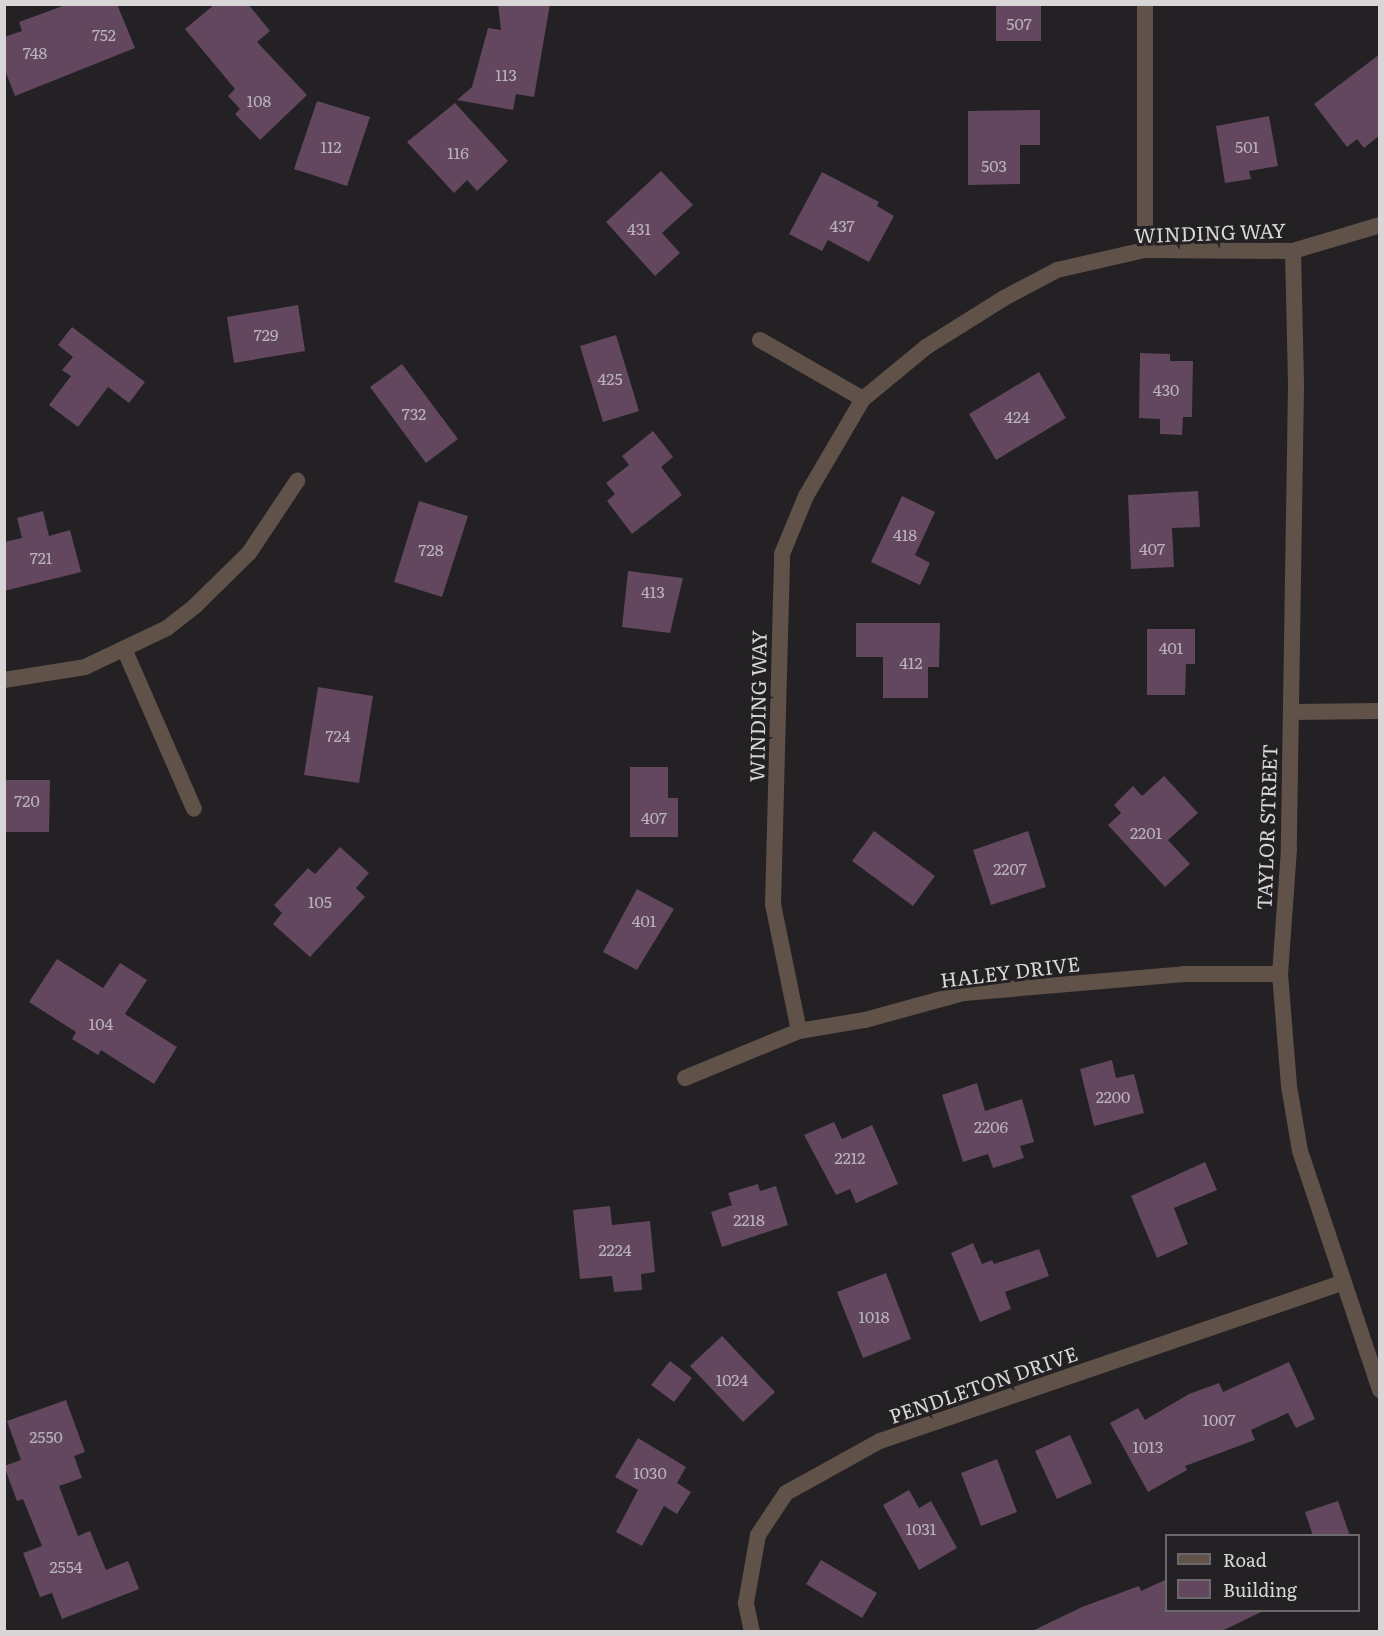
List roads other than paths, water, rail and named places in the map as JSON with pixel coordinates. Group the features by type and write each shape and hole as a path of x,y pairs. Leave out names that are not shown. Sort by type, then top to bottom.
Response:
{"street":[{"path":"1145,4 1145,250"},
{"name":"WINDING WAY","path":"800,1031 773,904 782,554 806,496 863,399 926,347 1004,298 1058,270 1145,250 1293,251 1380,225"},
{"name":"TAYLOR STREET","path":"1293,251 1296,387 1289,849 1280,974 1289,1086 1300,1151 1342,1283 1380,1390"},
{"path":"760,340 863,399"},
{"path":"4,680 85,667 125,651 196,605 249,553 297,481"},
{"path":"125,651 194,809"},
{"path":"1291,711 1380,711"},
{"name":"HALEY DRIVE","path":"686,1078 800,1031 865,1020 964,993 1184,974 1280,974"},
{"name":"PENDLETON DRIVE","path":"752,1632 746,1604 758,1535 786,1493 880,1441 1342,1283"}]}
